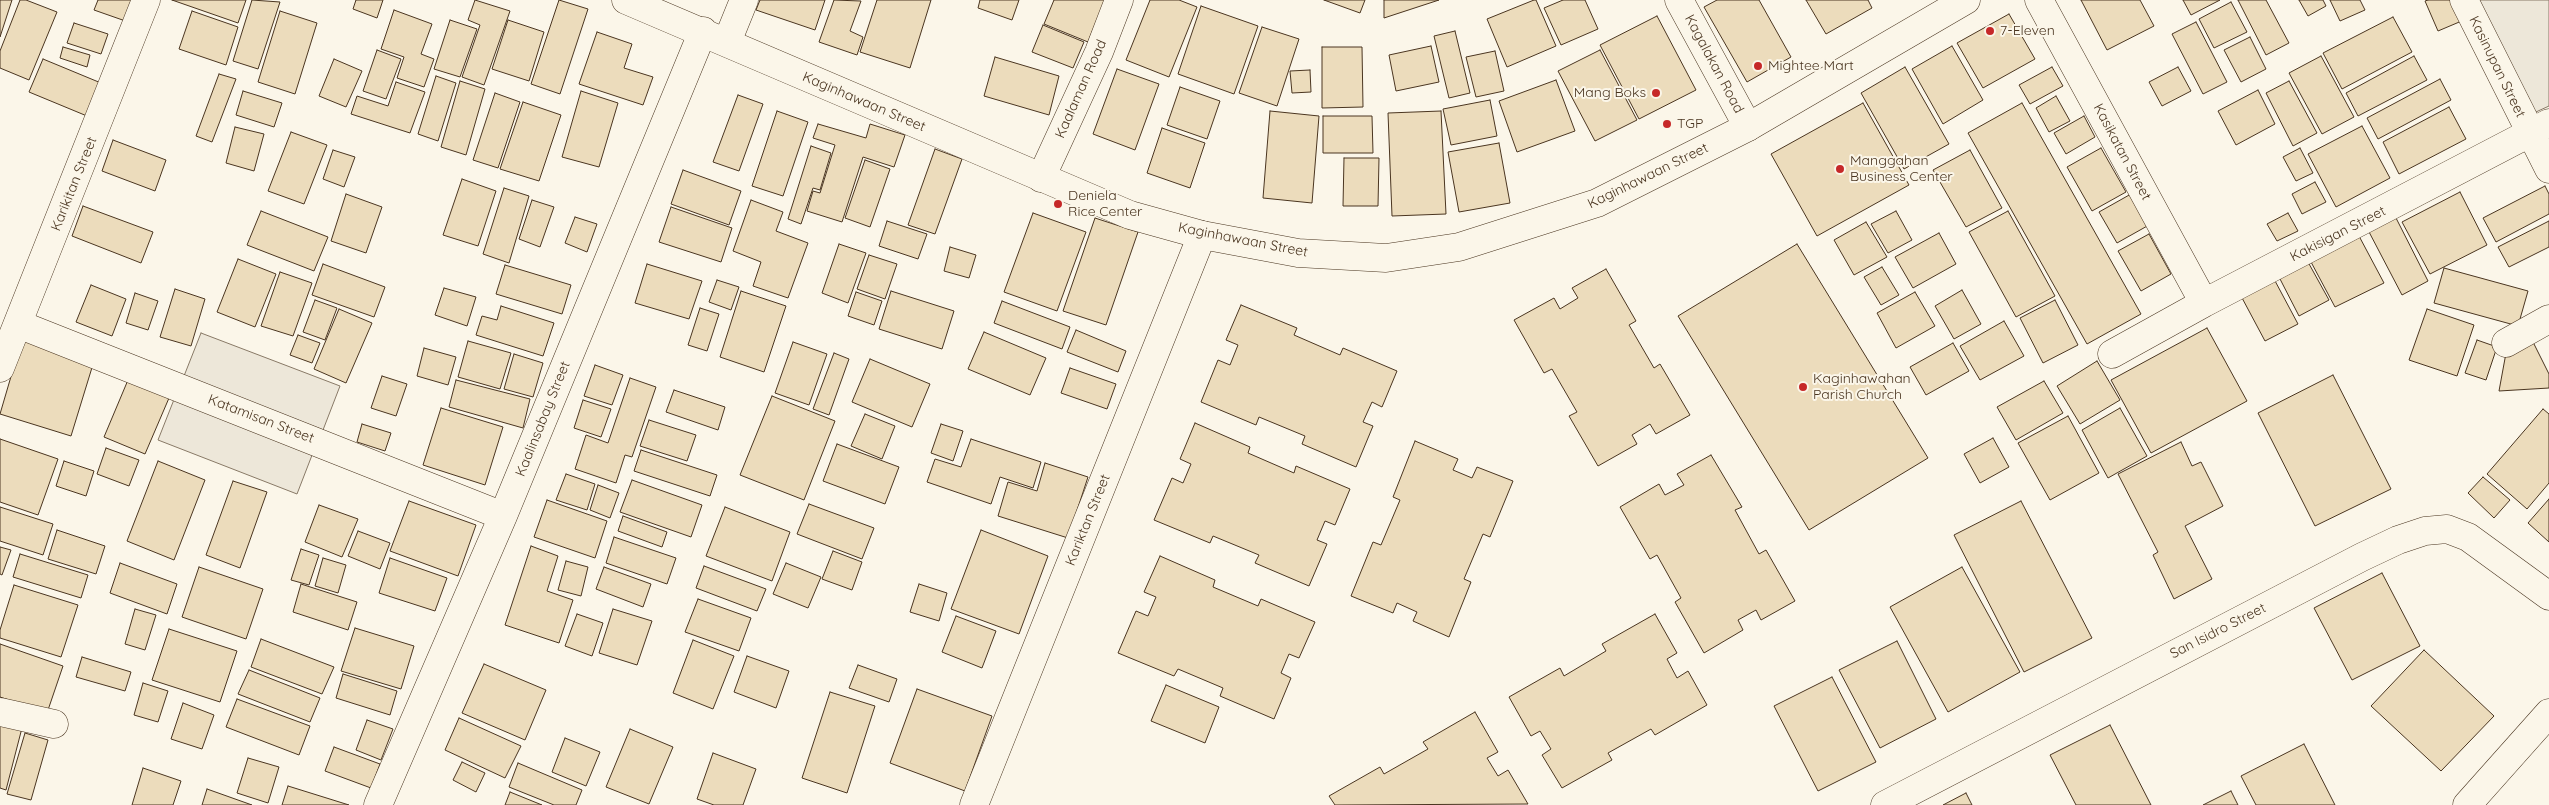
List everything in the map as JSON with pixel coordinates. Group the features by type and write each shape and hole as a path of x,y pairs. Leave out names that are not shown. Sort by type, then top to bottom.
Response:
{"street":[{"name":"Karikitan Street","path":"0,368 146,0"},
{"name":"Kaginhawaan Street","path":"626,0 1130,215 1202,235 1298,253 1386,258 1459,247 1597,203 1748,127 1966,0"},
{"name":"Kaalinsabay Street","path":"378,805 503,516 715,37 744,0"},
{"name":"Kaalaman Road","path":"1041,178 1098,52 1119,0"},
{"name":"Kagalakan Road","path":"1680,0 1748,127"},
{"name":"Kasikatan Street","path":"2039,0 2204,303"},
{"name":"Kasinupan Street","path":"2464,0 2540,129"},
{"name":"Kakisigan Street","path":"2112,354 2204,303 2540,129"},
{"path":"2540,129 2549,169"},
{"name":"Kariktan Street","path":"974,805 1202,235"},
{"path":"2506,342 2549,319"},
{"name":"Katamisan Street","path":"18,324 503,516"},
{"name":"San Isidro Street","path":"1885,805 2362,557 2398,540 2425,531 2446,529 2468,537 2549,596"},
{"path":"0,712 54,724"},
{"path":"2467,805 2549,713"}],"shaded area":[{"path":"2471,0 2549,0 2549,106 2525,117"},
{"path":"201,333 340,386 323,430 184,376"},
{"path":"175,397 314,450 297,494 158,440"}],"building":[{"path":"0,0 12,0 0,37"},
{"path":"20,0 26,0 57,12 29,80 0,68 0,51"},
{"path":"98,0 141,0 134,24 94,10"},
{"path":"172,0 246,0 238,23"},
{"path":"252,0 280,2 258,69 233,61"},
{"path":"356,0 383,0 377,18 353,9"},
{"path":"475,0 510,11 484,85 462,77 480,25 468,20"},
{"path":"559,0 588,9 560,94 531,84"},
{"path":"760,0 825,0 815,30 756,10"},
{"path":"834,0 861,1 850,31 863,37 857,55 819,42"},
{"path":"877,0 931,0 910,68 860,52"},
{"path":"980,0 1019,0 1012,20 978,8"},
{"path":"1054,0 1105,0 1088,42 1044,24"},
{"path":"1150,0 1179,0 1197,7 1169,77 1126,60"},
{"path":"1324,0 1365,0 1360,13"},
{"path":"1384,0 1439,0 1384,18"},
{"path":"1536,0 1556,46 1507,67 1487,19"},
{"path":"1563,0 1585,0 1598,29 1561,45 1544,8"},
{"path":"1717,0 1759,0 1791,57 1747,82 1704,7"},
{"path":"1806,0 1868,0 1872,8 1826,34"},
{"path":"2081,0 2140,0 2154,26 2107,50"},
{"path":"2183,0 2220,0 2191,15"},
{"path":"2238,0 2266,0 2289,43 2266,55"},
{"path":"2299,0 2323,0 2326,6 2308,16"},
{"path":"2330,0 2360,0 2365,10 2340,21"},
{"path":"2456,0 2464,20 2438,31 2425,1"},
{"path":"2231,2 2247,32 2214,48 2199,19"},
{"path":"1201,6 1258,26 1234,94 1178,74"},
{"path":"394,10 432,24 421,54 434,59 424,87 397,78 404,57 381,49"},
{"path":"192,11 238,27 226,65 179,49"},
{"path":"280,11 317,23 295,94 258,82"},
{"path":"2009,14 2035,59 1983,88 1957,43"},
{"path":"1657,16 1696,90 1639,119 1600,45"},
{"path":"2393,17 2412,52 2342,89 2323,53"},
{"path":"450,20 477,29 460,77 434,69"},
{"path":"508,20 544,32 529,81 492,69"},
{"path":"2196,22 2227,82 2203,94 2172,34"},
{"path":"74,23 108,34 101,54 67,43"},
{"path":"1043,25 1084,42 1073,68 1032,52"},
{"path":"1262,27 1299,39 1277,106 1239,93"},
{"path":"1455,31 1470,93 1449,98 1434,36"},
{"path":"597,32 632,44 624,68 653,77 643,105 579,84"},
{"path":"2250,37 2266,69 2241,82 2224,50"},
{"path":"1431,46 1439,82 1396,91 1389,55"},
{"path":"1952,46 1983,100 1943,124 1912,69"},
{"path":"63,47 90,55 87,67 60,58"},
{"path":"1322,47 1362,47 1363,107 1322,108"},
{"path":"377,50 401,59 386,99 363,91"},
{"path":"1600,50 1637,120 1595,141 1558,71"},
{"path":"1495,51 1504,91 1476,97 1466,57"},
{"path":"2321,56 2354,117 2322,134 2289,73"},
{"path":"2414,56 2427,80 2358,116 2346,93"},
{"path":"995,57 1059,76 1049,115 984,96"},
{"path":"43,59 101,83 87,116 29,92"},
{"path":"334,59 362,71 346,107 319,96"},
{"path":"1905,67 1949,144 1904,169 1861,93"},
{"path":"2052,67 2063,86 2030,104 2019,85"},
{"path":"2178,67 2191,91 2162,106 2149,82"},
{"path":"1117,69 1159,84 1135,150 1093,134"},
{"path":"1310,70 1311,92 1292,93 1290,71"},
{"path":"219,74 236,79 212,142 196,136"},
{"path":"436,76 456,83 438,141 418,134"},
{"path":"2440,79 2451,100 2378,139 2367,118"},
{"path":"1556,80 1575,131 1517,152 1499,101"},
{"path":"460,81 485,89 466,155 441,147"},
{"path":"2289,81 2317,133 2293,146 2266,93"},
{"path":"396,82 425,92 410,133 351,114 357,96 388,106"},
{"path":"1180,87 1220,101 1207,139 1167,125"},
{"path":"2258,90 2275,124 2236,145 2218,111"},
{"path":"243,91 282,103 274,127 236,115"},
{"path":"581,91 618,103 599,167 562,157"},
{"path":"495,93 520,102 498,168 473,160"},
{"path":"738,95 763,104 739,171 713,162"},
{"path":"2056,96 2070,121 2049,132 2036,108"},
{"path":"1490,100 1497,136 1451,145 1443,109"},
{"path":"523,102 561,115 539,181 500,169"},
{"name":"Manggahan Business Center","path":"1863,103 1909,185 1817,236 1771,154"},
{"path":"2022,103 2141,314 2087,344 1968,133"},
{"path":"2449,107 2466,139 2399,174 2383,142"},
{"path":"777,111 808,122 783,196 752,186"},
{"path":"1270,111 1319,116 1312,203 1263,198"},
{"path":"1441,111 1446,214 1392,216 1388,113"},
{"path":"1323,116 1372,116 1373,153 1323,153"},
{"path":"2084,116 2095,137 2066,154 2054,133"},
{"path":"818,124 866,138 870,124 905,135 894,167 863,157 842,222 807,211 813,191 820,193 835,145 813,138"},
{"path":"2362,126 2390,178 2336,207 2308,154"},
{"path":"235,127 264,134 254,171 226,163"},
{"path":"1162,128 1205,143 1190,188 1147,173"},
{"path":"291,132 327,145 304,204 268,191"},
{"path":"113,140 166,160 155,191 102,171"},
{"path":"1499,143 1510,203 1459,212 1448,152"},
{"path":"811,146 831,153 820,190 813,188 801,224 788,219"},
{"path":"2101,148 2126,192 2092,211 2067,167"},
{"path":"2300,148 2313,173 2296,181 2283,157"},
{"path":"935,149 962,159 935,234 908,225"},
{"path":"333,150 355,157 344,187 323,179"},
{"path":"1970,150 2002,208 1966,227 1933,170"},
{"path":"1344,158 1379,158 1378,206 1343,206"},
{"path":"865,160 890,169 870,227 845,218"},
{"path":"683,170 741,191 729,225 671,204"},
{"path":"462,179 496,191 478,246 443,235"},
{"path":"2315,182 2326,202 2302,214 2292,194"},
{"path":"2545,186 2549,194 2549,214 2496,242 2483,218"},
{"path":"504,188 529,196 509,263 483,254"},
{"path":"2460,192 2487,245 2430,274 2402,222"},
{"path":"346,194 382,207 366,253 331,241"},
{"path":"2131,194 2149,225 2117,243 2099,212"},
{"path":"532,200 554,207 540,247 519,239"},
{"path":"751,200 783,212 776,231 808,243 788,298 753,286 761,262 733,251"},
{"path":"83,206 153,232 141,263 72,236"},
{"path":"671,207 732,228 721,262 659,242"},
{"path":"261,211 328,237 314,271 247,245"},
{"path":"1896,211 1912,240 1888,253 1871,224"},
{"path":"2008,211 2055,296 2016,317 1969,232"},
{"path":"1033,213 1086,232 1057,311 1004,292"},
{"path":"2288,213 2298,231 2277,241 2267,224"},
{"path":"2395,216 2428,281 2402,295 2368,230"},
{"path":"575,217 597,224 587,252 565,243"},
{"path":"1095,218 1138,232 1106,325 1063,311"},
{"path":"887,221 927,234 918,259 879,246"},
{"path":"2549,221 2549,247 2509,267 2498,247"},
{"path":"1866,222 1887,257 1854,275 1834,240"},
{"path":"1939,233 1956,264 1913,288 1895,257"},
{"path":"2149,234 2171,274 2141,291 2118,251"},
{"path":"2359,236 2384,283 2335,307 2311,262"},
{"path":"839,244 866,253 848,303 822,293"},
{"name":"Kaginhawahan Parish Church","path":"1797,244 1928,458 1809,530 1678,316"},
{"path":"950,247 976,255 969,278 944,271"},
{"path":"869,255 897,264 885,299 857,289"},
{"path":"238,259 276,274 255,327 217,312"},
{"path":"2308,262 2329,300 2299,316 2279,277"},
{"path":"323,264 385,287 374,317 312,295"},
{"path":"647,264 702,281 689,319 635,303"},
{"path":"505,265 571,285 562,314 496,294"},
{"path":"1882,267 1899,295 1881,305 1864,277"},
{"path":"2444,268 2528,291 2518,326 2434,303"},
{"path":"1606,269 1636,321 1629,325 1654,368 1660,364 1690,415 1656,434 1650,424 1632,435 1637,444 1598,466 1569,416 1577,412 1552,369 1544,373 1514,320 1554,298 1560,309 1578,298 1572,288"},
{"path":"280,272 312,283 293,336 261,326"},
{"path":"2274,279 2298,324 2265,341 2241,296"},
{"path":"717,280 739,287 731,310 709,302"},
{"path":"91,285 126,299 112,336 76,322"},
{"path":"444,288 476,297 467,326 435,315"},
{"path":"175,289 205,299 191,346 160,337"},
{"path":"1962,290 1981,324 1954,339 1935,306"},
{"path":"741,291 786,306 764,372 720,357"},
{"path":"891,291 954,311 942,349 879,329"},
{"path":"856,292 882,301 874,325 848,316"},
{"path":"1915,292 1935,326 1896,348 1877,313"},
{"path":"135,293 158,301 148,330 126,323"},
{"path":"315,300 337,308 325,340 303,332"},
{"path":"2055,300 2078,345 2043,363 2020,318"},
{"path":"1002,301 1070,327 1062,349 994,323"},
{"path":"1241,305 1297,328 1294,335 1340,355 1343,348 1397,371 1382,407 1372,402 1363,422 1373,426 1356,467 1302,444 1305,436 1259,417 1256,425 1201,402 1218,360 1230,365 1238,345 1226,340"},
{"path":"501,306 554,323 543,356 476,335 482,316 497,320"},
{"path":"700,308 719,314 707,351 688,345"},
{"path":"339,309 372,323 346,383 314,369"},
{"path":"2427,309 2474,325 2457,376 2409,360"},
{"path":"2004,321 2024,356 1980,380 1960,346"},
{"path":"2207,328 2247,401 2151,453 2111,380"},
{"path":"1076,330 1126,351 1118,372 1067,352"},
{"path":"984,332 1046,358 1030,395 968,369"},
{"path":"298,335 320,343 312,363 290,355"},
{"path":"22,339 94,361 71,436 0,414"},
{"path":"2477,340 2497,347 2486,380 2465,373"},
{"path":"2532,340 2549,374 2549,388 2499,391 2506,353"},
{"path":"468,341 511,353 500,389 458,377"},
{"path":"793,342 827,354 809,405 775,393"},
{"path":"1953,343 1969,371 1926,395 1910,367"},
{"path":"424,348 456,357 448,385 417,376"},
{"path":"834,353 849,359 829,415 813,409"},
{"path":"514,354 543,363 533,397 504,389"},
{"path":"870,359 930,384 912,427 852,402"},
{"path":"2097,361 2120,400 2080,424 2057,386"},
{"path":"595,365 623,375 612,405 584,396"},
{"path":"1070,368 1116,384 1107,409 1061,393"},
{"path":"2333,375 2391,489 2315,526 2258,413"},
{"path":"382,376 407,384 396,416 371,408"},
{"path":"630,378 656,387 632,457 625,455 616,483 575,469 586,435 608,443"},
{"path":"128,380 169,398 145,454 104,437"},
{"path":"456,380 530,399 523,428 449,407"},
{"path":"2044,381 2063,413 2016,440 1997,407"},
{"path":"674,390 725,407 718,430 666,412"},
{"path":"772,396 835,421 804,500 740,475"},
{"path":"583,400 611,409 601,437 574,428"},
{"path":"441,408 503,427 485,485 423,465"},
{"path":"2120,408 2147,456 2108,478 2082,430"},
{"path":"2543,409 2549,414 2549,483 2527,509 2487,474"},
{"path":"865,414 895,426 882,459 851,446"},
{"path":"2068,416 2099,473 2050,500 2018,443"},
{"path":"649,420 696,435 687,461 640,446"},
{"path":"1195,423 1250,447 1248,453 1294,473 1296,466 1350,489 1335,525 1325,521 1317,540 1327,544 1309,586 1255,563 1259,555 1213,536 1210,543 1154,520 1172,478 1183,483 1191,464 1180,459"},
{"path":"362,424 391,433 385,451 357,442"},
{"path":"941,424 963,431 953,461 931,453"},
{"path":"1993,438 2009,467 1980,483 1964,454"},
{"path":"0,439 58,459 38,515 0,502"},
{"path":"971,439 1041,462 1033,488 1000,477 991,504 927,482 935,459 961,467"},
{"path":"1415,441 1458,459 1453,470 1472,478 1477,467 1513,481 1490,537 1483,534 1464,579 1471,582 1449,637 1413,621 1417,612 1397,603 1393,613 1351,596 1373,542 1381,545 1400,500 1393,497"},
{"path":"2181,442 2192,466 2201,462 2223,506 2185,526 2212,579 2174,599 2153,555 2158,552 2118,474"},
{"path":"837,444 899,467 885,504 823,481"},
{"path":"106,448 139,460 129,486 97,474"},
{"path":"641,450 717,475 710,496 634,471"},
{"path":"1711,455 1742,507 1735,510 1759,554 1766,550 1795,601 1761,620 1756,610 1738,620 1743,630 1704,653 1675,602 1681,598 1657,555 1650,559 1620,507 1659,484 1665,495 1684,485 1677,474"},
{"path":"64,461 94,471 86,496 56,486"},
{"path":"158,461 205,480 174,560 127,541"},
{"path":"1045,463 1088,477 1068,538 998,516 1008,482 1037,491"},
{"path":"566,474 595,484 587,510 556,500"},
{"path":"2483,477 2510,500 2494,518 2468,493"},
{"path":"632,480 702,505 691,537 620,512"},
{"path":"233,481 267,492 240,568 206,555"},
{"path":"598,485 619,493 610,518 590,510"},
{"path":"2549,499 2549,542 2528,523"},
{"path":"547,500 607,521 595,558 534,537"},
{"path":"409,501 476,525 458,576 390,551"},
{"path":"2021,501 2092,638 2024,672 1954,535"},
{"path":"809,504 874,528 862,559 797,534"},
{"path":"319,505 358,519 342,557 305,542"},
{"path":"0,507 53,524 43,555 0,541"},
{"path":"725,507 790,532 772,581 706,556"},
{"path":"623,516 667,532 662,547 618,531"},
{"path":"57,530 105,546 96,574 48,559"},
{"path":"981,530 1048,556 1019,634 951,609"},
{"path":"358,531 390,543 380,569 348,556"},
{"path":"614,537 676,558 667,584 606,563"},
{"path":"531,546 558,556 547,591 573,600 559,643 505,625"},
{"path":"0,547 11,550 2,575 0,574"},
{"path":"301,549 319,555 309,585 291,580"},
{"path":"833,551 862,562 852,590 822,579"},
{"path":"20,554 88,575 81,598 13,577"},
{"path":"1160,556 1215,580 1213,587 1258,606 1261,599 1315,622 1299,658 1289,654 1281,673 1291,678 1274,719 1220,696 1223,688 1178,669 1174,676 1118,653 1136,611 1148,616 1156,597 1144,592"},
{"path":"323,558 346,565 338,593 315,586"},
{"path":"390,558 447,578 435,611 379,593"},
{"path":"566,561 588,567 581,596 558,590"},
{"path":"120,563 177,584 167,614 110,593"},
{"path":"786,563 821,577 808,608 773,594"},
{"path":"704,566 766,589 757,611 696,588"},
{"path":"199,567 263,589 246,639 182,617"},
{"path":"604,567 651,584 643,607 596,589"},
{"path":"1962,567 2020,672 1948,712 1890,607"},
{"path":"2382,573 2420,646 2352,680 2314,608"},
{"path":"301,584 357,602 348,630 293,612"},
{"path":"919,584 947,593 939,621 910,612"},
{"path":"14,585 78,605 61,657 0,638 0,630"},
{"path":"698,599 751,618 739,651 685,632"},
{"path":"135,609 156,615 145,650 125,644"},
{"path":"613,609 652,621 637,665 599,653"},
{"path":"577,614 603,623 592,656 565,646"},
{"path":"1655,614 1677,653 1667,659 1677,678 1688,671 1707,705 1655,735 1651,729 1608,753 1612,760 1562,788 1542,755 1551,749 1540,731 1531,736 1509,697 1560,668 1564,676 1606,651 1602,644"},
{"path":"956,616 996,631 982,668 942,652"},
{"path":"355,628 414,646 401,689 341,671"},
{"path":"169,629 237,651 220,702 152,680"},
{"path":"261,639 334,667 322,694 251,667"},
{"path":"693,640 734,656 713,709 673,693"},
{"path":"1897,641 1936,719 1880,748 1839,670"},
{"path":"0,644 63,666 47,713 0,697"},
{"path":"2424,650 2494,716 2441,771 2371,706"},
{"path":"747,656 789,671 776,708 734,692"},
{"path":"82,657 131,672 125,691 76,677"},
{"path":"484,664 546,690 525,740 462,713"},
{"path":"858,665 897,679 889,702 849,688"},
{"path":"249,670 320,698 310,722 238,694"},
{"path":"343,674 397,691 390,715 336,698"},
{"path":"1832,677 1876,762 1818,791 1774,706"},
{"path":"143,683 168,691 158,722 134,715"},
{"path":"1166,685 1219,707 1205,743 1151,721"},
{"path":"917,689 992,716 965,791 890,763"},
{"path":"830,692 875,706 847,793 802,778"},
{"path":"237,699 310,726 299,755 226,727"},
{"path":"183,703 214,715 202,749 171,739"},
{"path":"1475,712 1498,752 1487,758 1498,776 1508,770 1528,804 1335,805 1329,796 1380,767 1384,774 1428,749 1423,742"},
{"path":"0,717 23,724 6,790 0,788"},
{"path":"459,718 521,746 505,778 445,750"},
{"path":"367,720 393,729 381,760 356,750"},
{"path":"2110,725 2151,805 2076,805 2050,755"},
{"path":"630,729 673,747 649,804 606,787"},
{"path":"25,733 48,740 31,800 7,794"},
{"path":"565,738 600,752 586,786 552,772"},
{"path":"2304,744 2335,805 2256,805 2241,776"},
{"path":"334,747 380,764 371,788 325,771"},
{"path":"713,753 756,769 743,805 714,805 697,799"},
{"path":"248,758 279,767 268,803 237,793"},
{"path":"462,762 485,773 476,792 453,780"},
{"path":"518,763 582,790 576,805 554,805 509,787"},
{"path":"143,768 181,781 173,805 132,805"},
{"path":"288,786 349,805 282,805"},
{"path":"207,789 252,805 202,805"},
{"path":"2231,791 2238,805 2203,805"},
{"path":"510,792 542,805 505,805"},
{"path":"1966,793 1972,805 1943,805"}],"place":[{"name":"7-Eleven","path":"1990,31"},
{"name":"Mightee Mart","path":"1758,66"},
{"name":"Mang Boks","path":"1656,93"},
{"name":"TGP","path":"1667,124"},
{"name":"Manggahan Business Center","path":"1840,169"},
{"name":"Deniela Rice Center","path":"1058,204"},
{"name":"Kaginhawahan Parish Church","path":"1803,387"}]}
